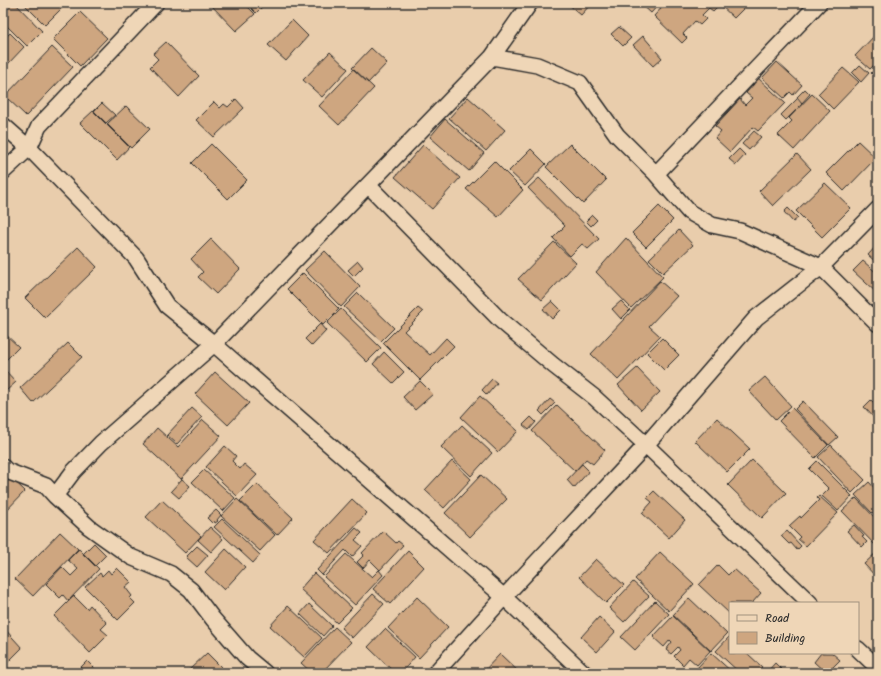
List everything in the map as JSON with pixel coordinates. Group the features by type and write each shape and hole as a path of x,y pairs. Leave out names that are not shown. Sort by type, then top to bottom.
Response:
{"street":[{"path":"3,172 29,148 39,126 156,3"},
{"path":"55,496 73,472 101,443 214,344 492,57 530,3"},
{"path":"656,174 819,3"},
{"path":"492,57 537,65 580,83 617,135 656,174 689,212 712,225 740,231 821,267 878,324"},
{"path":"3,125 29,148 136,258 166,306 214,344 504,596 584,673"},
{"path":"368,185 500,320 553,365 594,397 809,602"},
{"path":"435,673 504,596 646,445 756,318 821,267 878,209"},
{"path":"3,467 46,486 89,527 130,557 171,574 191,590 213,619 247,658 265,673"},
{"path":"859,650 878,668"}],"building":[{"path":"3,3 15,3 42,31 27,46 3,22"},
{"path":"23,3 67,3 45,25"},
{"path":"209,3 244,3 255,14 236,31"},
{"path":"246,3 266,3 256,13"},
{"path":"567,3 592,3 581,15"},
{"path":"640,3 660,3 651,13"},
{"path":"666,3 713,3 717,7 713,11 709,8 702,15 706,19 700,25 695,21 683,34 687,38 682,43 654,16"},
{"path":"718,3 746,3 748,4 734,18"},
{"path":"80,12 107,38 80,66 53,39"},
{"path":"292,20 308,36 286,61 268,45"},
{"path":"619,27 631,38 623,46 611,34"},
{"path":"878,32 878,61 870,69 855,56"},
{"path":"10,33 24,47 7,65 3,61 3,40"},
{"path":"643,36 662,58 653,66 633,45"},
{"path":"166,42 199,76 179,97 150,67 158,59 153,54"},
{"path":"52,47 73,67 26,116 5,96"},
{"path":"371,48 387,63 368,83 352,68"},
{"path":"330,52 348,69 322,97 303,80"},
{"path":"777,62 802,85 793,95 790,92 784,98 762,78"},
{"path":"860,65 869,73 861,82 852,73"},
{"path":"878,66 878,80 871,73"},
{"path":"843,68 859,82 833,109 818,94"},
{"path":"354,69 374,88 339,125 319,106"},
{"path":"757,77 785,103 758,131 753,127 730,152 715,138 721,131 715,126 740,99 745,105 752,98 746,93 754,84 752,82"},
{"path":"805,89 810,94 802,103 797,97"},
{"path":"812,94 830,111 794,150 778,135 792,121 789,118"},
{"path":"468,97 505,130 486,151 449,118"},
{"path":"236,99 244,108 214,137 196,120 214,102 220,108 224,104 228,107"},
{"path":"797,99 802,104 786,120 781,115"},
{"path":"102,103 115,115 106,123 94,111"},
{"path":"126,106 150,129 131,148 107,124"},
{"path":"93,111 129,147 117,160 80,123"},
{"path":"445,119 484,153 469,171 430,137"},
{"path":"754,131 761,137 749,150 742,144"},
{"path":"858,141 876,158 844,191 826,173"},
{"path":"211,144 247,180 228,199 192,163"},
{"path":"570,144 606,180 583,204 546,167"},
{"path":"423,145 460,178 432,209 395,177"},
{"path":"531,149 546,164 525,186 509,171"},
{"path":"739,149 745,155 736,165 729,159"},
{"path":"797,154 811,169 773,206 759,191"},
{"path":"494,161 523,190 498,217 466,189"},
{"path":"539,178 599,239 588,249 582,244 570,256 553,238 565,226 528,188"},
{"path":"825,183 851,208 822,237 796,211"},
{"path":"659,206 673,220 646,247 632,233"},
{"path":"788,208 798,218 793,222 784,212"},
{"path":"592,215 597,220 591,226 586,221"},
{"path":"679,230 693,245 663,273 649,259"},
{"path":"626,238 663,277 631,308 596,272"},
{"path":"211,239 240,269 216,294 198,277 203,272 191,259"},
{"path":"554,242 576,263 542,300 518,279"},
{"path":"878,244 878,264 868,255"},
{"path":"78,247 97,267 45,318 25,298"},
{"path":"325,251 360,287 341,307 305,270"},
{"path":"358,261 363,267 354,276 348,270"},
{"path":"863,261 878,274 878,294 853,271"},
{"path":"303,273 339,309 323,325 287,289"},
{"path":"660,281 677,296 649,326 660,336 618,380 591,354"},
{"path":"358,293 394,328 381,341 344,307"},
{"path":"552,301 561,310 552,319 543,309"},
{"path":"621,301 630,310 621,319 612,309"},
{"path":"418,308 423,312 404,331 430,355 446,338 454,346 420,380 383,343"},
{"path":"341,309 381,348 367,362 327,323"},
{"path":"320,324 326,331 312,346 305,339"},
{"path":"4,333 19,347 3,363 3,334"},
{"path":"662,338 679,355 664,370 647,353"},
{"path":"68,343 82,357 33,403 20,388"},
{"path":"384,352 404,372 393,383 373,364"},
{"path":"3,368 16,382 6,391 3,387"},
{"path":"637,368 660,392 641,410 618,385"},
{"path":"215,372 249,403 228,425 195,394"},
{"path":"765,377 791,406 776,420 749,391"},
{"path":"492,379 497,383 487,395 482,390"},
{"path":"420,381 433,394 415,410 403,397"},
{"path":"480,396 518,431 498,452 461,417"},
{"path":"550,399 555,403 543,415 539,411"},
{"path":"871,400 878,407 878,422 864,407"},
{"path":"803,401 838,437 829,445 795,409"},
{"path":"557,405 605,450 593,464 586,459 575,471 532,431"},
{"path":"192,408 202,417 177,444 167,435"},
{"path":"792,408 828,445 815,458 779,421"},
{"path":"531,417 536,422 529,430 523,425"},
{"path":"717,418 750,449 727,472 695,441"},
{"path":"203,420 221,436 181,479 143,444 157,428 178,447"},
{"path":"462,425 492,453 471,476 441,447"},
{"path":"831,445 865,480 852,493 818,457"},
{"path":"225,446 236,456 232,461 240,469 244,464 257,475 237,496 206,467"},
{"path":"752,460 786,493 762,518 728,485"},
{"path":"452,461 471,479 444,508 425,490"},
{"path":"817,461 852,496 838,511 822,496 829,489 809,469"},
{"path":"582,464 589,471 574,488 567,480"},
{"path":"204,470 235,498 223,511 192,482"},
{"path":"5,472 25,491 3,514 3,474"},
{"path":"481,475 507,499 470,537 445,513"},
{"path":"182,479 190,486 179,498 171,491"},
{"path":"869,482 878,492 878,508 872,513 855,495"},
{"path":"257,484 293,518 277,535 240,501"},
{"path":"654,491 685,520 669,538 642,513 652,502 647,498"},
{"path":"819,496 838,513 806,546 798,539 800,537 789,526 800,516 801,518 819,500 817,498"},
{"path":"856,498 878,521 878,548 842,511"},
{"path":"237,499 275,535 260,551 221,516"},
{"path":"352,499 367,513 329,553 314,540"},
{"path":"162,500 201,536 185,553 146,517"},
{"path":"216,510 221,515 217,520 218,521 215,523 214,521 212,523 207,518"},
{"path":"222,519 260,555 253,563 214,527"},
{"path":"854,525 864,536 862,537 867,542 862,547 847,531"},
{"path":"210,527 223,539 211,552 198,540"},
{"path":"356,528 362,533 355,540 362,546 352,557 345,550 322,575 317,570"},
{"path":"383,531 396,543 398,541 403,545 380,570 370,560 363,568 357,562 364,555 362,553"},
{"path":"787,531 801,546 797,550 791,543 789,544 781,536"},
{"path":"60,532 78,549 33,596 15,579"},
{"path":"94,543 106,555 95,566 83,554"},
{"path":"197,546 208,555 197,567 186,557"},
{"path":"79,549 99,569 68,601 63,595 60,598 46,584 62,567 71,576 78,569 68,560"},
{"path":"226,549 245,567 224,590 205,572"},
{"path":"408,551 424,567 390,604 373,589"},
{"path":"878,551 878,579 864,564"},
{"path":"660,552 694,584 669,611 635,579"},
{"path":"346,554 372,577 379,570 383,575 355,605 324,577"},
{"path":"596,559 624,585 606,603 579,577"},
{"path":"718,565 728,575 734,569 761,593 753,602 729,602 729,613 699,585"},
{"path":"117,568 131,582 125,587 132,596 130,598 135,603 118,620 85,587 100,573 102,576 108,570 111,574"},
{"path":"314,573 352,608 337,623 300,589"},
{"path":"633,582 649,596 624,622 609,608"},
{"path":"373,594 384,604 352,638 341,628"},
{"path":"74,596 87,609 90,605 107,623 101,629 108,635 90,653 54,616"},
{"path":"417,597 448,627 419,658 388,628"},
{"path":"689,598 727,634 711,651 673,615"},
{"path":"655,601 669,614 635,650 621,637"},
{"path":"309,604 332,626 323,636 300,614"},
{"path":"288,606 322,638 304,657 270,626"},
{"path":"673,616 710,651 697,665 689,658 683,665 674,656 680,650 678,647 671,654 666,650 672,642 670,640 664,647 653,637"},
{"path":"599,617 615,632 597,652 581,637"},
{"path":"3,627 22,648 6,664 3,661"},
{"path":"335,627 351,642 321,673 312,673 301,663"},
{"path":"385,629 415,657 401,673 395,673 368,647"},
{"path":"729,637 729,654 748,654 762,667 756,673 740,673 716,651"},
{"path":"207,653 223,669 218,673 192,673 189,670"},
{"path":"711,653 733,673 703,673 697,668"},
{"path":"500,654 520,673 482,673"},
{"path":"820,654 833,654 840,660 827,673 814,662"},
{"path":"87,661 99,673 75,673"},
{"path":"775,663 785,673 766,673"}]}
